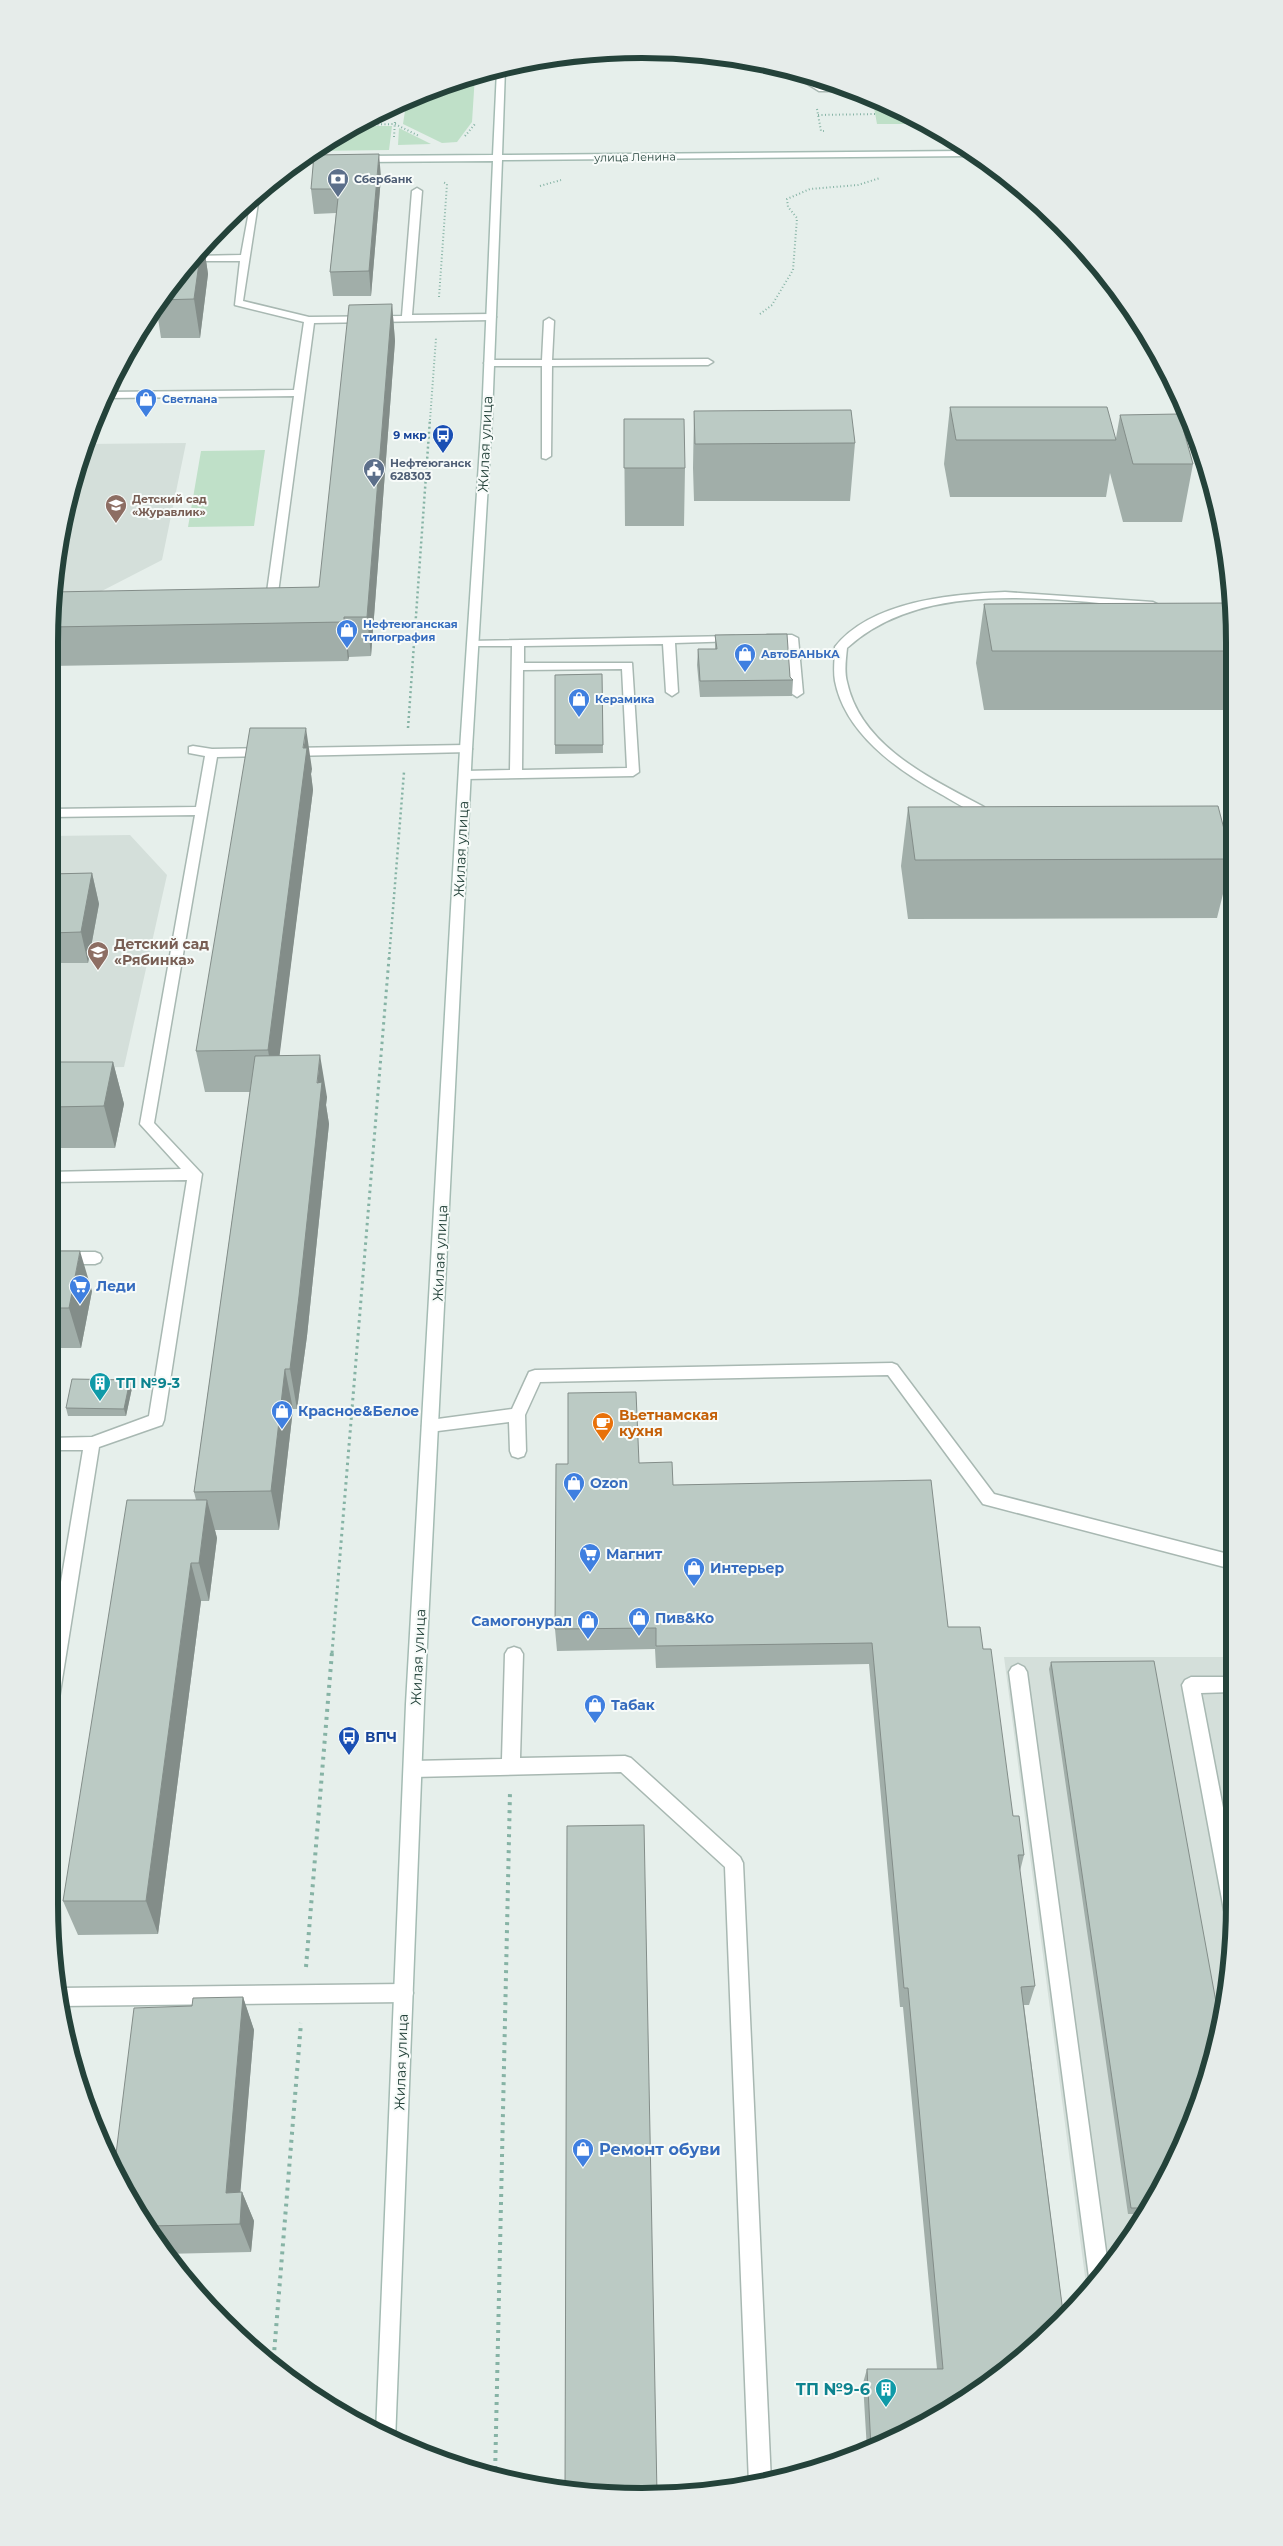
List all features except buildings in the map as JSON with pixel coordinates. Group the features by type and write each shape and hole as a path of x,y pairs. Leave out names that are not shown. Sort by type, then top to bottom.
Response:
{"main road":[{"name":"Жилая улица","path":"386,2430 413,1769 466,749 489,363 501,75"},
{"path":"810,82 819,88 831,89"},
{"name":"улица Ленина","path":"350,160 963,154"},
{"path":"311,160 340,160"},
{"path":"407,319 417,191"},
{"path":"255,203 238,303 309,320 491,318"},
{"path":"200,259 245,258"},
{"path":"248,603 258,603 272,594 309,320"},
{"path":"546,456 548,321"},
{"path":"489,363 708,362"},
{"path":"113,394 299,393"},
{"path":"1161,443 1191,444"},
{"path":"980,810 911,774 864,730 841,684 841,647 863,628 899,611 952,598 1032,596 1168,606"},
{"path":"473,643 518,642 577,636 669,640 792,638 797,693"},
{"path":"669,640 672,692"},
{"path":"516,774 518,642"},
{"path":"465,775 633,772 628,665 518,667"},
{"path":"193,750 212,753 466,749"},
{"path":"196,1174 147,1124 212,753"},
{"path":"58,813 201,811"},
{"path":"58,1177 196,1174"},
{"path":"58,1444 92,1444 156,1420 196,1174"},
{"path":"58,1258 95,1258"},
{"path":"518,1451 517,1415 535,1376 892,1369 989,1499 1226,1560"},
{"path":"430,1426 517,1415"},
{"path":"58,1608 92,1444"},
{"path":"511,1767 514,1654"},
{"path":"1018,1672 1098,2269"},
{"path":"1226,1685 1191,1686 1226,1873"},
{"path":"413,1769 625,1764 734,1863 760,2476"},
{"path":"65,1997 404,1993"}],"path":[{"path":"818,115 876,114"},
{"path":"372,124 395,124 422,137"},
{"path":"760,314 772,305 792,270 797,218 788,207 787,199 810,189 858,185 884,176"},
{"path":"274,2358 406,750 447,184"},
{"path":"495,2470 511,1767"}],"shaded area":[{"name":"Детский сад «Журавлик»","path":"186,443 162,560 96,594 60,595 62,565 77,490 92,444"},
{"name":"Детский сад «Рябинка»","path":"130,835 167,875 124,1067 58,1068 58,836"},
{"path":"1004,1657 1226,1657 1226,1904 1221,1981 1206,2056 1195,2092 1165,2163 1127,2229 1086,2284"}],"green space":[{"path":"475,82 472,122 457,142 442,143 403,124 405,111 431,97"},
{"path":"874,106 911,124 877,124"},
{"path":"368,126 392,126 389,150 326,151"},
{"path":"399,128 431,144 398,145"},
{"path":"265,450 254,526 188,527 201,451"},
{"path":"58,1188 61,1188 58,1202"}],"place":[{"name":"Сбербанк","path":"338,198"},
{"name":"Светлана","path":"146,418"},
{"name":"9 мкр","path":"443,454"},
{"name":"Нефтеюганск 628303","path":"374,488"},
{"name":"Детский сад «Журавлик»","path":"116,524"},
{"name":"Нефтеюганская типография","path":"347,649"},
{"name":"АвтоБАНЬКА","path":"745,673"},
{"name":"Керамика","path":"579,718"},
{"name":"Детский сад «Рябинка»","path":"98,971"},
{"name":"Леди","path":"80,1305"},
{"name":"ТП №9-3","path":"100,1402"},
{"name":"Красное&Белое","path":"282,1430"},
{"name":"Вьетнамская кухня","path":"603,1442"},
{"name":"Ozon","path":"574,1502"},
{"name":"Магнит","path":"590,1573"},
{"name":"Интерьер","path":"694,1587"},
{"name":"Пив&Ко","path":"639,1637"},
{"name":"Самогонурал","path":"588,1640"},
{"name":"Табак","path":"595,1724"},
{"name":"ВПЧ","path":"349,1756"},
{"name":"Ремонт обуви","path":"583,2168"},
{"name":"ТП №9-6","path":"886,2408"}]}
